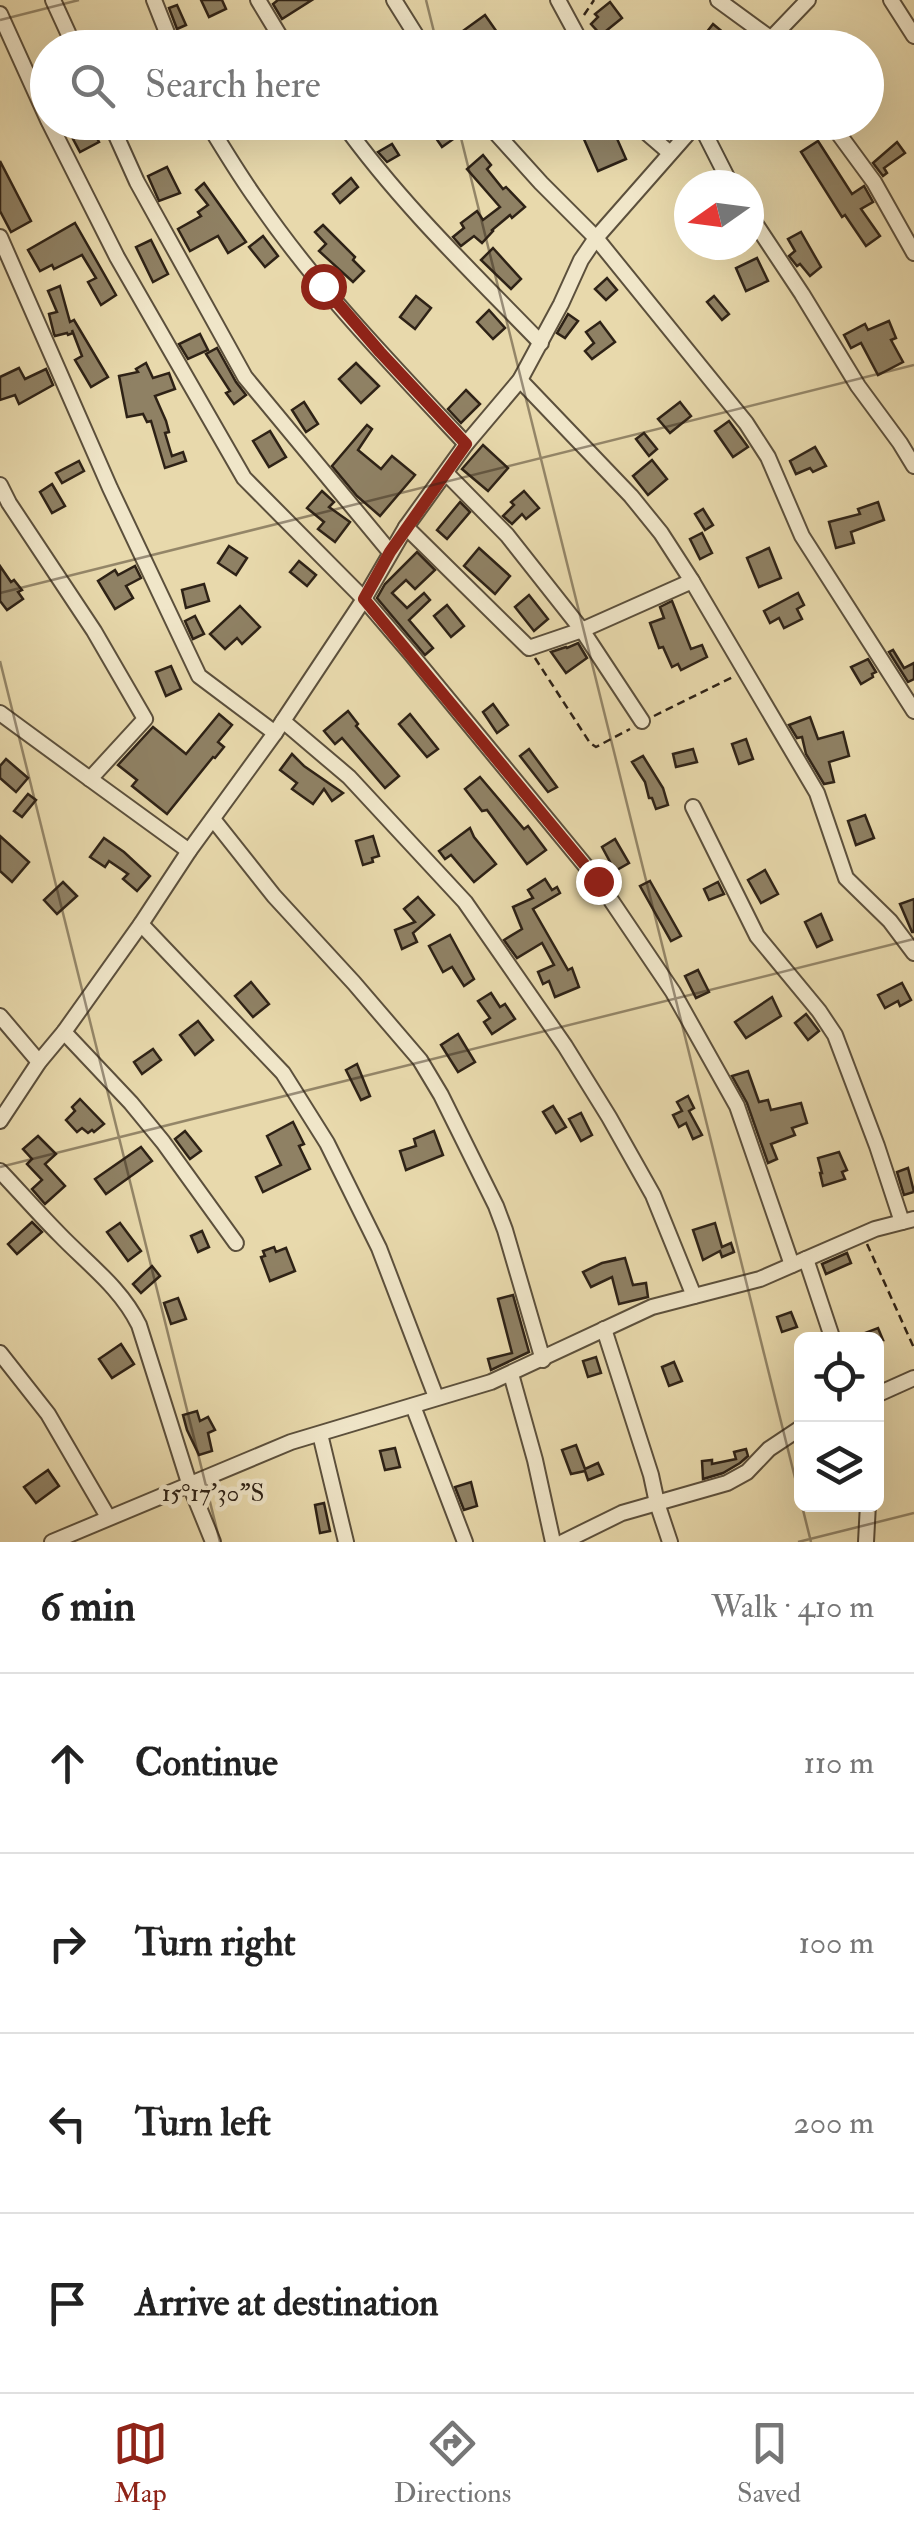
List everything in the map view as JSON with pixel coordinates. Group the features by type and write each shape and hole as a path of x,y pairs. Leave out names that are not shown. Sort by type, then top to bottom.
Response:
{"street":[{"path":"53,0 67,30"},
{"path":"154,0 166,30"},
{"path":"258,0 276,30"},
{"path":"394,0 413,30"},
{"path":"558,0 574,29"},
{"path":"718,0 753,30"},
{"path":"781,30 808,0"},
{"path":"892,0 914,36"},
{"path":"0,14 30,81"},
{"path":"58,140 116,257 244,478 364,599 598,881 673,992 737,1106 830,1332"},
{"path":"118,140 137,182 245,377 390,552"},
{"path":"218,140 258,202 323,286 466,444"},
{"path":"355,140 462,263 541,343"},
{"path":"502,140 596,238 746,423 768,457 802,536 914,712"},
{"path":"655,140 670,153"},
{"path":"0,1121 279,727 364,599 406,527 466,444 520,380 596,238 682,140"},
{"path":"707,140 723,170"},
{"path":"843,140 874,182 914,253"},
{"path":"764,237 858,386 914,466"},
{"path":"0,238 110,488 199,676 349,777 464,902 565,1046 609,1117 654,1195 694,1296"},
{"path":"520,380 631,496 661,533 817,793 846,878 890,921 914,952"},
{"path":"447,474 506,535 582,630 642,722"},
{"path":"0,484 94,631 145,720 90,779"},
{"path":"406,527 529,648 582,630 692,580"},
{"path":"0,713 190,851"},
{"path":"52,1542 291,1442 510,1374 652,1307 760,1278 862,1234 908,1220 834,1036 757,936 693,807"},
{"path":"213,819 274,896 420,1060 500,1218 542,1360"},
{"path":"141,924 283,1073 327,1143 378,1248 436,1398"},
{"path":"0,1016 39,1062"},
{"path":"64,1032 153,1129 236,1243"},
{"path":"0,1171 131,1309 212,1542"},
{"path":"604,1329 670,1542"},
{"path":"0,1353 48,1414 108,1517"},
{"path":"510,1374 554,1542"},
{"path":"884,1391 914,1378"},
{"path":"413,1406 465,1542"},
{"path":"564,1542 622,1513 726,1483 747,1472 768,1449 794,1431"},
{"path":"320,1434 346,1542"},
{"path":"866,1542 868,1512"}],"path":[{"path":"574,29 594,0"},
{"path":"529,648 596,747 744,672"},
{"path":"862,1234 914,1348"}],"building":[{"path":"201,0 222,0 226,9 209,17"},
{"path":"278,0 312,0 282,19 273,4"},
{"path":"610,2 622,18 607,30 596,30 591,24 598,17 595,14"},
{"path":"177,5 186,25 177,29 169,8"},
{"path":"485,15 496,30 464,30"},
{"path":"74,140 98,140 99,142 80,152"},
{"path":"584,140 618,140 626,159 598,171"},
{"path":"818,141 852,194 864,186 873,202 861,209 880,236 866,246 845,215 842,217 801,152"},
{"path":"897,142 905,153 884,168 887,173 883,176 873,163"},
{"path":"392,144 399,155 387,162 378,152"},
{"path":"483,155 491,165 487,169 503,189 506,187 525,207 492,230 482,243 474,236 461,246 453,237 464,228 461,223 477,211 483,220 500,207 467,169"},
{"path":"0,161 31,221 11,232 0,211"},
{"path":"167,167 180,193 159,201 148,176"},
{"path":"351,178 358,187 340,203 333,194"},
{"path":"204,183 246,242 228,253 218,236 190,251 178,229 201,216 198,212 208,205 196,190"},
{"path":"75,223 116,295 101,305 88,282 96,278 82,255 54,269 52,265 40,271 28,250"},
{"path":"323,225 364,271 353,282 319,251 326,244 315,232"},
{"path":"801,232 821,267 810,276 789,256 795,251 788,239"},
{"path":"263,236 278,256 265,267 249,247"},
{"path":"151,240 168,274 153,282 136,247"},
{"path":"493,248 521,279 511,289 481,260"},
{"path":"758,260 768,281 746,291 736,268"},
{"path":"607,278 617,290 606,300 595,289"},
{"path":"60,286 70,322 74,320 108,377 91,387 75,360 82,356 72,330 68,335 54,334 49,314 57,312 48,291"},
{"path":"416,296 431,308 415,329 400,317"},
{"path":"714,296 729,314 722,320 707,302"},
{"path":"489,310 505,328 493,339 477,322"},
{"path":"568,314 578,321 565,338 557,333"},
{"path":"889,321 896,338 891,340 903,362 878,375 861,343 851,348 844,335 865,324 868,330"},
{"path":"600,322 615,342 592,359 585,351 594,343 586,332"},
{"path":"200,334 208,350 188,359 179,344"},
{"path":"217,348 246,395 234,404 206,354"},
{"path":"146,363 153,378 169,373 175,389 155,396 166,421 169,432 165,433 172,456 183,452 186,461 165,468 151,421 147,422 143,414 127,417 119,376 138,372 136,369"},
{"path":"356,363 379,386 361,403 339,379"},
{"path":"19,368 25,379 46,369 53,385 19,404 15,395 0,400 0,377"},
{"path":"466,390 480,404 461,423 448,409"},
{"path":"304,402 318,424 306,432 292,410"},
{"path":"680,402 691,416 670,433 658,419"},
{"path":"729,421 748,447 733,457 715,431"},
{"path":"367,425 372,429 358,450 381,469 392,456 415,475 380,516 332,466"},
{"path":"270,431 286,457 269,467 253,441"},
{"path":"644,433 657,449 649,456 636,439"},
{"path":"483,445 508,468 488,491 462,469"},
{"path":"815,447 826,466 796,474 790,461"},
{"path":"652,460 667,479 648,495 633,476"},
{"path":"79,461 84,471 62,483 56,473"},
{"path":"52,484 65,506 52,513 40,492"},
{"path":"322,491 334,502 329,507 350,522 335,542 318,529 324,522 307,508"},
{"path":"524,491 539,508 526,519 522,514 512,524 503,516"},
{"path":"460,502 470,512 447,539 437,530"},
{"path":"878,502 884,520 851,532 854,543 836,548 829,522 860,514 858,509"},
{"path":"703,509 713,525 705,530 695,514"},
{"path":"702,533 712,553 700,559 690,539"},
{"path":"229,546 247,558 236,575 218,563"},
{"path":"479,548 510,576 495,594 464,566"},
{"path":"769,548 781,578 759,587 747,558"},
{"path":"417,552 435,570 415,589 406,580 392,593 407,608 424,593 430,600 409,620 433,648 425,655 377,598 385,584"},
{"path":"299,561 316,575 307,586 290,572"},
{"path":"0,566 22,590 18,592 23,599 7,610 0,601"},
{"path":"135,566 141,578 126,586 133,598 115,609 98,581 115,570 118,575"},
{"path":"204,584 209,601 186,608 182,590"},
{"path":"798,593 804,605 797,609 802,619 784,628 779,618 770,623 764,611"},
{"path":"529,595 548,619 534,631 515,607"},
{"path":"672,601 691,649 702,645 707,657 681,670 678,664 672,667 663,647 659,648 650,623 664,618 660,607"},
{"path":"447,605 464,626 451,637 434,616"},
{"path":"240,606 260,627 242,644 237,638 225,649 210,634"},
{"path":"195,616 204,634 193,639 185,621"},
{"path":"578,643 587,658 566,673 551,652"},
{"path":"893,650 904,668 914,663 914,679 908,682 889,652"},
{"path":"868,659 876,672 861,684 851,667"},
{"path":"171,666 181,689 166,696 156,672"},
{"path":"493,704 508,725 497,733 483,712"},
{"path":"348,711 399,776 385,788 342,738 335,744 324,731"},
{"path":"219,714 232,725 218,742 224,747 167,814 132,786 137,780 118,765 153,727 186,754"},
{"path":"410,714 438,749 427,757 399,724"},
{"path":"810,717 818,739 843,732 849,756 829,762 834,782 824,784 806,754 802,737 797,738 789,725"},
{"path":"746,739 753,759 739,764 732,744"},
{"path":"529,749 557,787 548,792 520,756"},
{"path":"693,749 697,762 676,767 673,754"},
{"path":"292,754 343,793 332,801 324,789 313,804 292,789 297,783 280,770"},
{"path":"643,756 663,788 668,805 656,809 649,798 645,782 632,762"},
{"path":"6,759 28,778 16,792 0,778 0,766"},
{"path":"480,777 546,850 527,864 487,810 482,811 465,789"},
{"path":"28,794 36,800 22,817 14,811"},
{"path":"865,815 874,838 856,845 848,821"},
{"path":"470,828 496,864 474,882 451,855 445,859 439,851"},
{"path":"0,836 29,862 12,882 0,871"},
{"path":"373,836 379,856 363,865 356,841"},
{"path":"104,838 150,876 137,891 123,879 128,874 109,861 105,867 90,857"},
{"path":"615,839 629,863 615,871 602,847"},
{"path":"765,870 778,894 761,903 748,880"},
{"path":"545,879 552,890 557,887 560,893 533,909 568,970 572,968 579,987 555,997 549,981 543,984 538,972 554,965 542,943 517,958 504,940 522,929 513,907 533,898 528,890"},
{"path":"650,881 681,936 671,941 640,886"},
{"path":"63,882 77,896 57,914 44,900"},
{"path":"718,882 724,894 709,900 704,889"},
{"path":"418,897 434,915 413,933 417,942 402,949 395,930 415,922 404,909"},
{"path":"914,899 914,932 912,932 900,904"},
{"path":"821,914 832,940 817,947 805,922"},
{"path":"450,935 474,979 464,986 452,967 443,972 429,946"},
{"path":"698,970 709,992 696,998 685,976"},
{"path":"251,982 269,1004 253,1017 235,996"},
{"path":"902,983 911,1000 885,1008 878,995"},
{"path":"491,993 515,1019 492,1034 484,1022 490,1018 478,1001"},
{"path":"772,997 781,1016 746,1038 735,1022"},
{"path":"806,1014 819,1031 808,1040 795,1023"},
{"path":"198,1021 213,1040 195,1055 180,1035"},
{"path":"458,1034 475,1062 458,1072 441,1045"},
{"path":"153,1049 161,1060 142,1074 134,1062"},
{"path":"357,1064 370,1096 361,1100 346,1070"},
{"path":"748,1071 759,1102 768,1100 771,1110 801,1103 807,1123 792,1128 795,1135 771,1144 777,1159 768,1163 747,1103 732,1076"},
{"path":"688,1096 694,1108 689,1111 702,1135 693,1139 686,1123 679,1127 673,1115 682,1111 677,1102"},
{"path":"80,1099 104,1124 94,1132 82,1128 77,1132 66,1120"},
{"path":"553,1106 566,1127 556,1133 543,1112"},
{"path":"581,1113 592,1135 581,1141 569,1119"},
{"path":"293,1122 310,1169 263,1192 256,1177 281,1165 267,1136"},
{"path":"185,1131 201,1151 190,1159 175,1139"},
{"path":"434,1131 443,1155 406,1170 400,1151 416,1146 414,1139"},
{"path":"38,1136 56,1154 45,1164 65,1186 45,1204 32,1189 42,1180 27,1164 32,1159 23,1149"},
{"path":"141,1147 152,1161 106,1194 95,1179"},
{"path":"839,1152 847,1170 842,1172 845,1179 823,1186 818,1158"},
{"path":"908,1168 914,1192 904,1195 897,1172"},
{"path":"32,1222 42,1232 17,1254 8,1244"},
{"path":"120,1223 141,1251 128,1261 107,1232"},
{"path":"715,1223 722,1247 731,1243 734,1252 722,1257 720,1251 703,1260 693,1230"},
{"path":"202,1231 209,1247 198,1252 191,1236"},
{"path":"274,1247 276,1252 286,1248 295,1271 270,1281 261,1257 265,1256 263,1251"},
{"path":"847,1253 851,1263 826,1274 822,1264"},
{"path":"625,1258 633,1285 646,1283 648,1297 619,1304 612,1277 591,1287 583,1272"},
{"path":"152,1266 160,1276 141,1293 133,1284"},
{"path":"513,1295 529,1352 491,1370 488,1359 512,1353 498,1299"},
{"path":"178,1298 186,1319 171,1324 164,1303"},
{"path":"791,1312 797,1327 782,1332 777,1317"},
{"path":"121,1344 134,1364 112,1378 99,1359"},
{"path":"596,1357 601,1373 588,1377 583,1361"},
{"path":"674,1362 682,1381 669,1386 662,1367"},
{"path":"197,1411 200,1421 208,1417 215,1430 208,1433 212,1451 199,1455 183,1415"},
{"path":"576,1445 585,1469 598,1463 603,1474 588,1480 585,1471 571,1474 562,1450"},
{"path":"395,1448 400,1467 385,1470 380,1451"},
{"path":"746,1449 748,1456 740,1463 703,1479 702,1461 712,1460 712,1464 736,1459 734,1452"},
{"path":"48,1470 59,1486 36,1503 24,1487"},
{"path":"471,1482 477,1506 464,1510 455,1487"},
{"path":"324,1503 330,1531 320,1533 315,1505"}],"route":[{"path":"323,286 466,444 406,527 364,599 598,881"}]}
